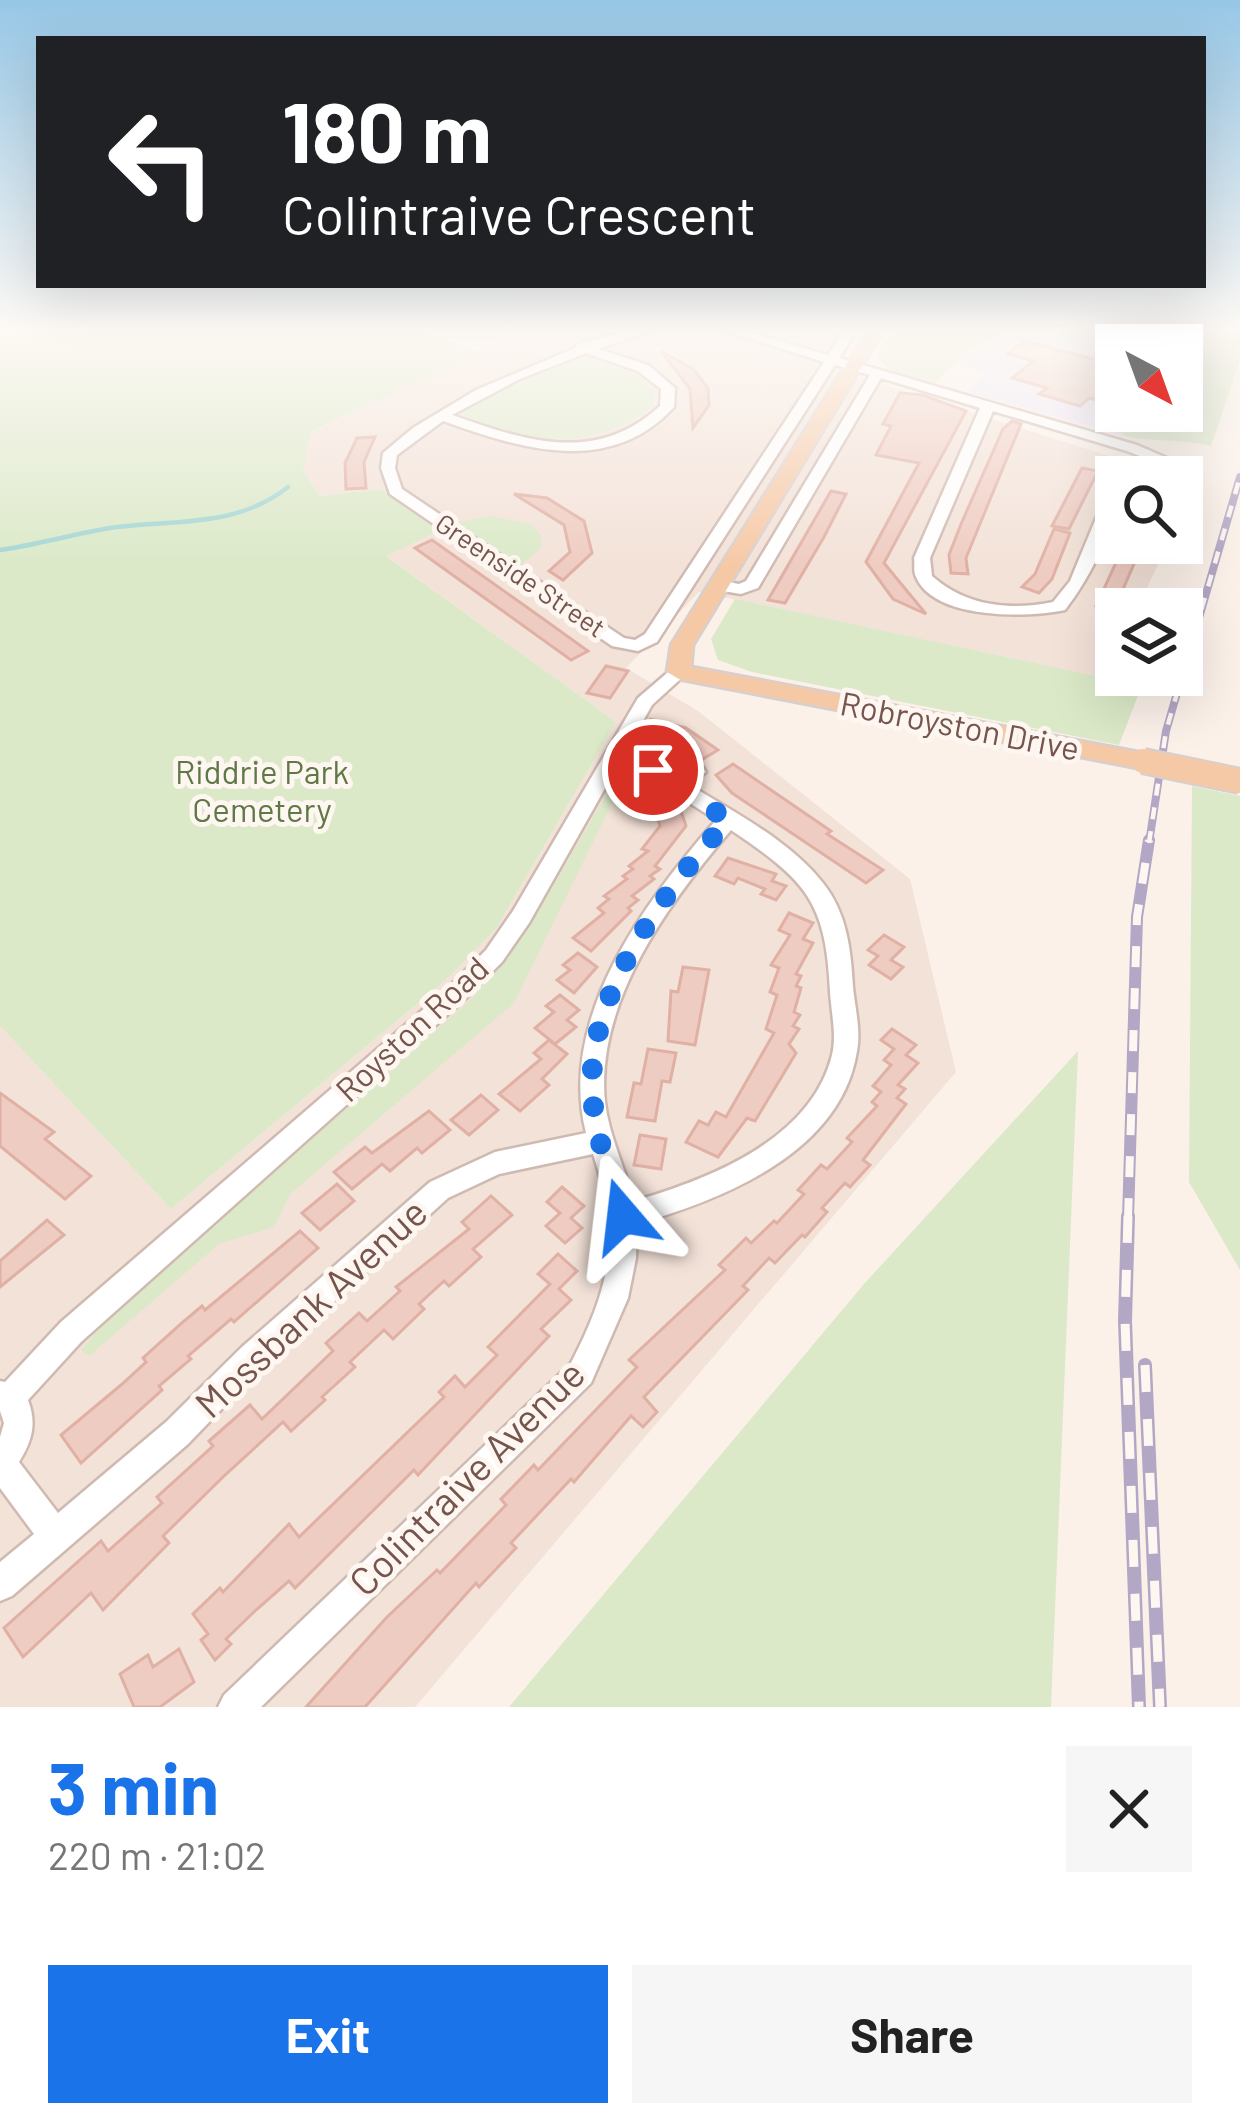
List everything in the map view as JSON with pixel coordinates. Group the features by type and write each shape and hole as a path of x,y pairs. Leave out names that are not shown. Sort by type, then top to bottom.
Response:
{"main road":[{"name":"Royston Road","path":"679,672 682,645 827,408"},
{"name":"Robroyston Drive","path":"679,672 1240,781"}],"street":[{"name":"Greenside Street","path":"460,408 390,453 388,468 395,491 618,642 638,646 651,638 800,408"},
{"path":"443,416 513,442 551,447 601,443 631,434 666,408"},
{"path":"717,585 741,589 752,584 857,408"},
{"path":"987,408 922,558 924,577 960,602 1028,613 1059,606 1078,582 1095,540"},
{"path":"993,408 1133,456"},
{"name":"Royston Road","path":"5,1397 71,1332 494,956 646,703 679,672"},
{"path":"623,1216 662,1206 737,1174 794,1134 831,1093 846,1054 838,931 816,888 728,820 686,778 653,770"},
{"name":"Colintraive Avenue","path":"236,1707 581,1373 610,1316 623,1216 600,1141 592,1087 602,1027 626,958 678,876 728,820"},
{"name":"Mossbank Avenue","path":"0,1584 177,1433 253,1357 439,1190 495,1163 600,1141"},
{"path":"5,1397 17,1407 19,1432 0,1462 56,1536"}],"shaded area":[{"path":"361,408 956,408 1109,456 1095,456 1095,564 1158,564 1147,588 1095,588 1095,676 699,592 626,668 698,711 910,879 956,1072 415,1707 0,1707 0,1026 171,1209 447,979 496,929 616,722 385,555 437,530 380,489 320,496 303,470 310,433"},
{"path":"1023,408 1095,408 1095,428"}],"green space":[{"name":"Riddrie Park Cemetery","path":"0,408 361,408 311,432 303,470 320,496 380,489 438,531 386,556 616,722 496,929 447,979 171,1209 0,1026"},
{"path":"471,408 652,408 605,432 558,439 510,431 459,414"},
{"path":"1203,408 1224,408 1211,446 1121,435 1203,432"},
{"path":"489,516 531,524 541,535 541,548 520,566 454,523"},
{"path":"735,599 1095,676 1095,696 1138,696 1119,745 752,672 718,660 711,639"},
{"path":"647,725 657,725 642,768 621,785 514,1003 290,1194 274,1227 219,1244 89,1356 81,1350 114,1312 467,1003 504,963"},
{"path":"1192,786 1240,796 1240,1270 1189,1182"},
{"path":"1078,1051 1051,1707 509,1707 864,1284"}],"building":[{"path":"691,408 707,408 693,428"},
{"path":"892,408 966,411 884,563 926,614 893,599 866,562 919,463 876,455 891,426 883,424"},
{"path":"1012,421 1021,424 966,558 968,574 951,573 949,555 961,524 1003,429"},
{"path":"375,437 364,462 366,488 346,489 345,463 357,438"},
{"path":"1082,468 1095,470 1069,529 1052,526"},
{"path":"831,491 846,494 824,537 785,603 768,600"},
{"path":"514,494 547,498 584,521 592,553 563,580 549,571 570,552 564,525"},
{"path":"1054,529 1070,533 1052,579 1039,593 1022,587 1035,574"},
{"path":"432,540 588,651 571,660 415,548"},
{"path":"1115,564 1134,564 1124,588 1104,588"},
{"path":"606,666 628,671 610,698 587,693"},
{"path":"649,719 686,728 718,750 703,759"},
{"path":"733,764 883,870 866,883 732,793 716,775"},
{"path":"648,781 678,802 686,826 655,866 660,869 650,876 654,879 632,896 638,900 628,908 631,911 591,951 573,938 604,913 598,908 609,899 604,896 627,879 623,876 633,869 629,866 648,851 642,849 660,826 655,810 631,792"},
{"path":"728,858 776,874 772,881 786,886 776,900 761,894 765,889 738,878 734,884 715,876"},
{"path":"789,913 813,923 803,939 813,943 796,974 801,976 796,986 801,988 794,1012 800,1015 793,1026 799,1029 789,1044 796,1053 755,1121 747,1118 718,1157 686,1142 699,1121 708,1125 716,1112 726,1117 774,1033 766,1029 777,995 770,992 779,968 771,965 790,935 779,930"},
{"path":"884,935 904,947 891,960 903,967 891,979 869,965 878,956 868,950"},
{"path":"578,953 597,967 574,993 557,980 570,970 563,965"},
{"path":"683,967 709,970 695,1045 668,1041 671,991 678,992"},
{"path":"560,995 579,1010 567,1020 576,1027 555,1044 535,1028 554,1012 546,1006"},
{"path":"892,1029 916,1045 906,1055 918,1063 898,1085 905,1089 897,1098 906,1104 863,1160 870,1165 822,1208 827,1212 805,1237 775,1263 769,1258 743,1286 748,1290 644,1397 657,1412 643,1427 631,1416 574,1482 571,1479 511,1543 516,1548 479,1587 476,1583 365,1707 306,1707 387,1617 437,1570 440,1573 506,1505 501,1499 534,1465 538,1470 637,1367 629,1360 725,1270 719,1265 746,1238 751,1243 777,1223 804,1194 798,1190 821,1165 827,1169 852,1142 847,1138 877,1106 872,1102 881,1092 873,1086 891,1065 884,1060 894,1049 881,1040"},
{"path":"549,1040 567,1054 542,1079 549,1085 520,1111 499,1094 541,1059 534,1053"},
{"path":"648,1049 676,1053 670,1082 662,1081 655,1121 627,1117 634,1083 641,1084"},
{"path":"0,1093 54,1132 45,1139 91,1176 65,1199 0,1146"},
{"path":"481,1095 498,1110 469,1135 451,1120"},
{"path":"429,1111 450,1130 422,1153 417,1148 390,1171 382,1164 352,1189 334,1172 365,1147 372,1153"},
{"path":"640,1135 666,1139 661,1169 634,1165"},
{"path":"337,1184 354,1201 320,1230 302,1213"},
{"path":"562,1187 584,1206 571,1218 582,1228 565,1243 546,1226 560,1213 547,1202"},
{"path":"491,1196 512,1215 473,1249 481,1257 449,1286 444,1281 419,1304 424,1309 393,1339 384,1330 350,1362 355,1367 322,1397 325,1400 291,1431 283,1422 223,1477 163,1536 169,1543 103,1610 91,1593 23,1657 4,1628 101,1541 108,1551 162,1503 157,1497 250,1405 262,1419 333,1351 326,1343 359,1313 367,1321 400,1291 396,1287 469,1229 462,1222"},
{"path":"47,1220 64,1235 0,1287 0,1261"},
{"path":"300,1231 318,1248 188,1356 191,1359 159,1386 162,1390 81,1463 61,1435 146,1362 143,1358 183,1322 202,1306 205,1310"},
{"path":"558,1254 577,1271 559,1289 571,1300 541,1329 549,1336 418,1475 414,1470 295,1588 289,1581 256,1610 226,1639 231,1644 215,1660 201,1640 208,1634 193,1614 220,1588 223,1592 289,1524 299,1537 444,1397 439,1392 455,1376 465,1387 497,1355 488,1347 550,1284 538,1274"},
{"path":"179,1649 194,1682 160,1707 134,1707 120,1674 148,1655 153,1667"}],"waterway":[{"path":"0,550 110,528 225,516 247,510 288,487"}],"railway":[{"path":"1149,843 1166,731 1240,477"},
{"path":"1128,1219 1137,917 1149,840"},
{"path":"1128,1216 1125,1321 1139,1707"},
{"path":"1145,1365 1160,1707"}],"route":[{"path":"623,1216 600,1141 592,1087 602,1027 626,958 678,876 728,820 653,770"}]}
